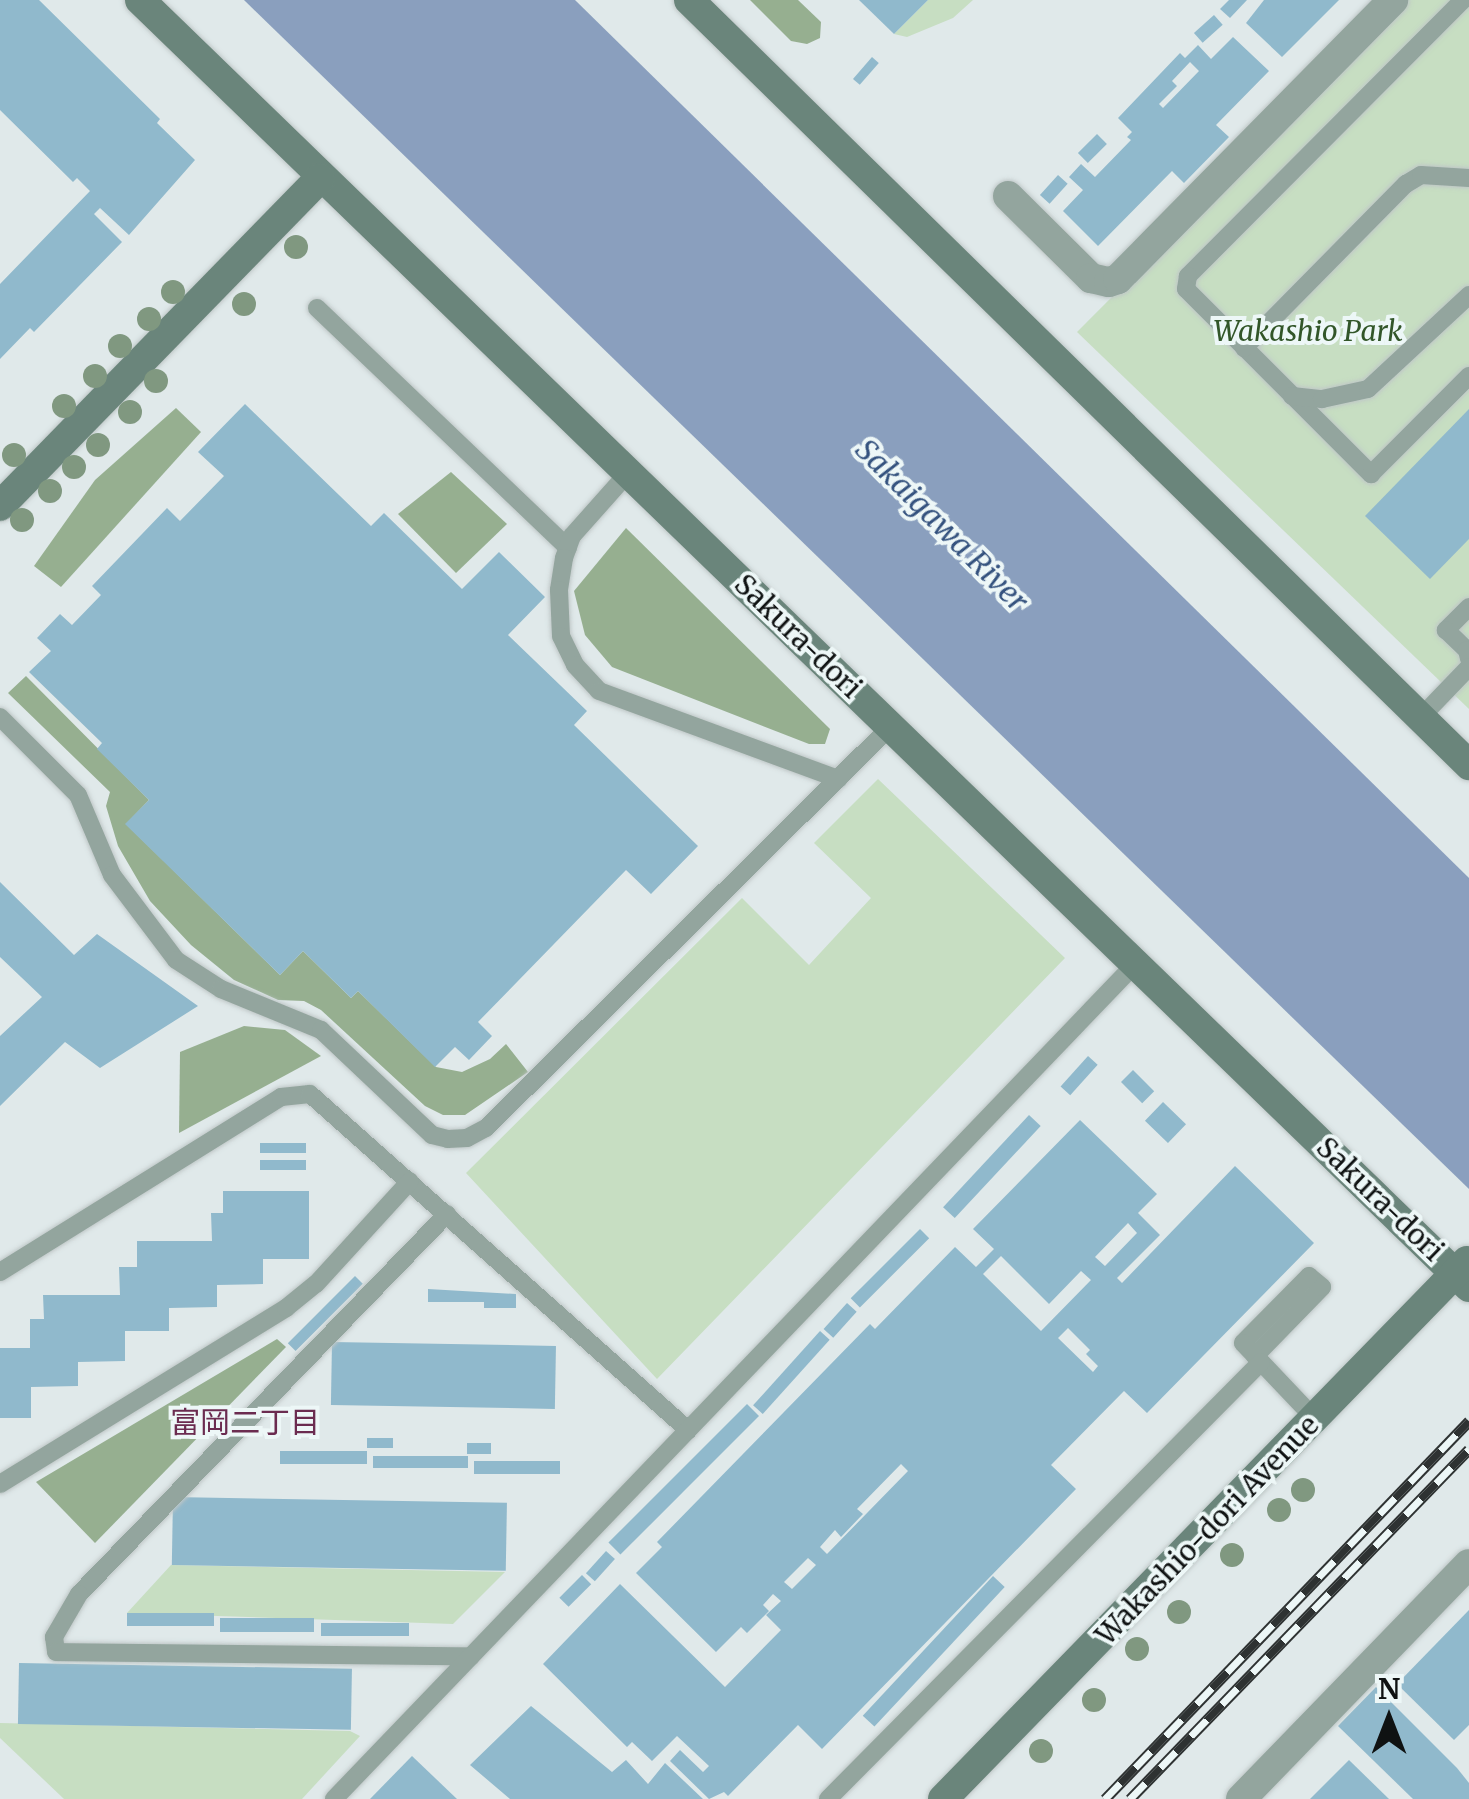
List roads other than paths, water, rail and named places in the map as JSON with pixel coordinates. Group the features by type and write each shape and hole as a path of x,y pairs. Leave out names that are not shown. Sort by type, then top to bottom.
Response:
{"street":[{"name":"Sakura-dori","path":"140,0 320,178 1465,1273"},
{"path":"689,0 1469,765"},
{"path":"1008,196 1091,278 1109,282 1118,279 1393,0"},
{"path":"0,506 320,178"},
{"name":"Wakashio-dori Avenue","path":"943,1799 1465,1273"},
{"path":"1241,1799 1469,1564"}],"lane":[{"path":"1463,0 1188,276 1186,289 1371,474 1469,376"},
{"path":"1244,348 1406,184 1422,175 1469,178"},
{"path":"1292,396 1322,399 1368,389 1469,295"},
{"path":"317,308 568,548"},
{"path":"628,473 572,536 568,548 559,590 561,636 575,665 599,691 838,779"},
{"path":"1469,607 1446,630 1468,650 1469,658"},
{"path":"1422,717 1469,666"},
{"path":"0,717 78,795 112,875 176,960 221,989 321,1030 432,1135 448,1140 467,1138 486,1128 891,726"},
{"path":"334,1799 1138,962"},
{"path":"0,1272 281,1097 310,1094 688,1430"},
{"path":"0,1484 286,1308 316,1284 410,1181"},
{"path":"447,1214 78,1594 54,1637 56,1652 472,1656"},
{"path":"828,1799 1258,1359 1322,1288 1310,1276 1243,1343 1258,1359 1316,1420"}],"water":[{"name":"Sakaigawa River","path":"244,0 575,0 1469,878 1469,1189"}],"railway":[{"path":"1105,1799 1469,1421"},
{"path":"1130,1799 1469,1449"}],"district":[{"name":"富岡二丁目","path":"245,1422"}],"park label":[{"name":"Wakashio Park","path":"1308,331"}]}
